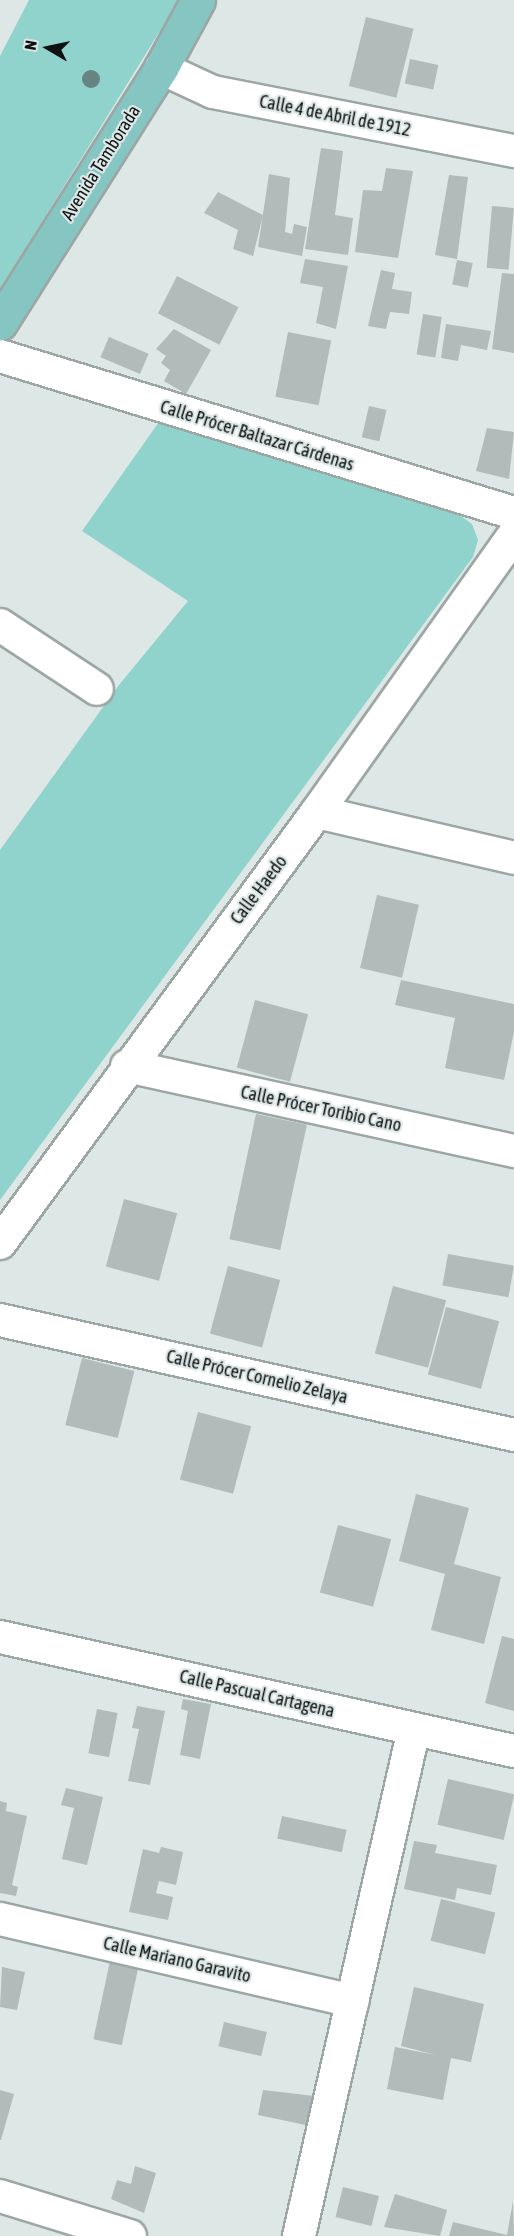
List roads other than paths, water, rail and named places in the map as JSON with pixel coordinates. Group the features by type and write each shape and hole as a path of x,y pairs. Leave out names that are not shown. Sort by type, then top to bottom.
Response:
{"main road":[{"name":"Avenida Tamborada","path":"0,323 161,68 198,0"}],"street":[{"name":"Calle 4 de Abril de 1912","path":"161,68 213,92 514,151"},
{"name":"Calle Prócer Baltazar Cárdenas","path":"0,356 514,513"},
{"name":"Calle Haedo","path":"0,1243 127,1066 317,812 514,535"},
{"path":"0,625 97,689"},
{"path":"317,812 514,858"},
{"name":"Calle Prócer Toribio Cano","path":"127,1066 514,1151"},
{"name":"Calle Prócer Cornelio Zelaya","path":"0,1320 514,1435"},
{"name":"Calle Pascual Cartagena","path":"0,1637 514,1751"},
{"path":"299,2236 414,1729"},
{"name":"Calle Mariano Garavito","path":"0,1919 353,2001"},
{"path":"0,2196 130,2236"}]}
